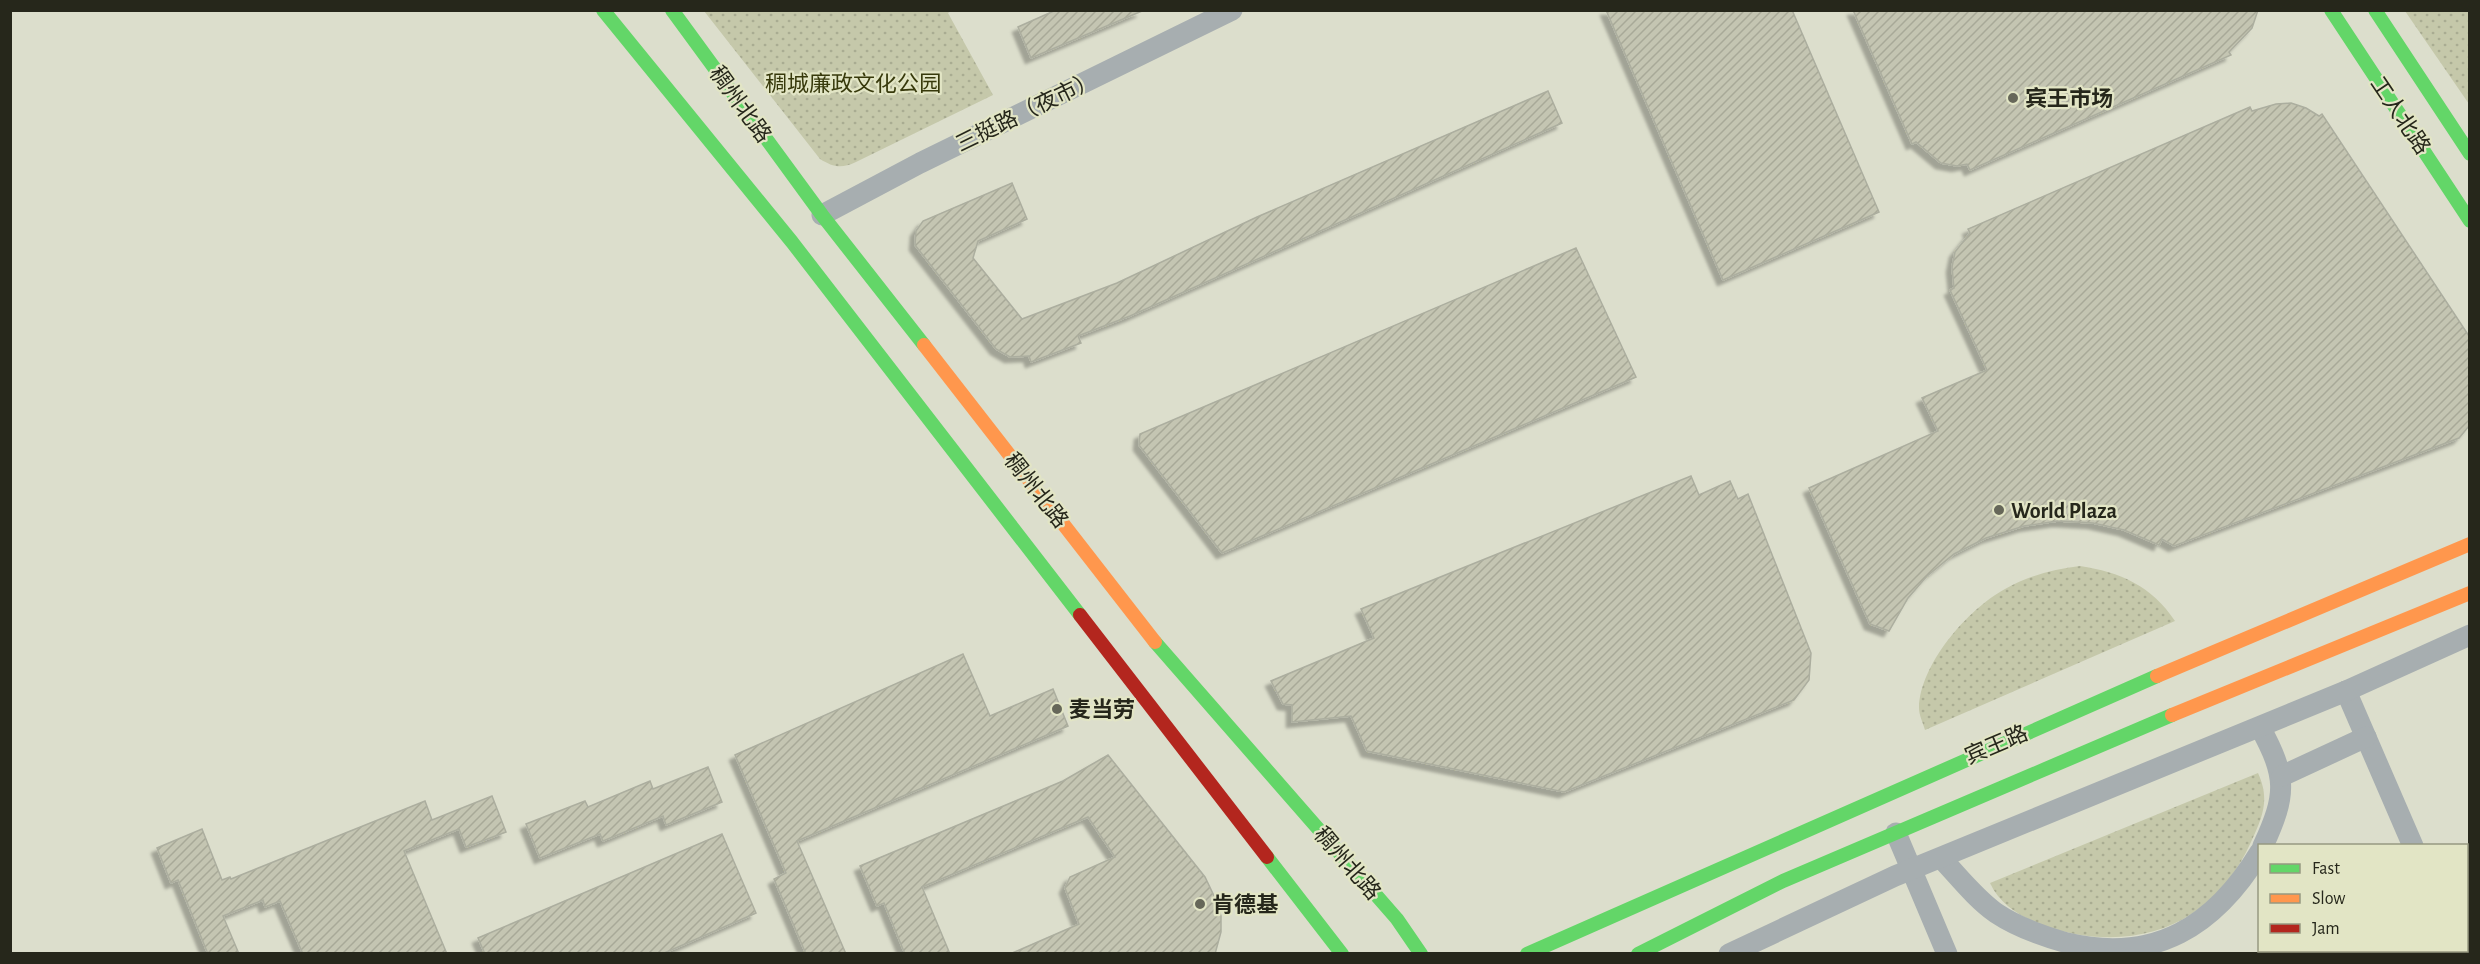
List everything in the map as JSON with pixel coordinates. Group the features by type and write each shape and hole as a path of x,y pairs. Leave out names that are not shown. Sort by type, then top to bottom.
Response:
{"main road":[{"name":"稠州北路","path":"603,10 792,242 1342,954"},
{"name":"稠州北路","path":"672,10 822,215 1158,645 1397,920 1421,954"},
{"name":"工人北路","path":"2331,10 2469,221"},
{"name":"工人北路","path":"2375,10 2469,154"},
{"name":"宾王路","path":"1527,954 1893,788 2210,651 2469,544"},
{"name":"宾王路","path":"1638,954 1783,881 2307,658 2469,593"}],"street":[{"name":"三挺路（夜市）","path":"822,215 920,163 1232,10"},
{"path":"1729,954 1912,869 2346,691 2469,635"},
{"path":"2346,691 2412,844"},
{"path":"2260,727 2282,776 2278,809 2264,844"},
{"path":"2282,776 2366,737"},
{"path":"1896,832 1947,954"},
{"path":"1941,858 1978,898 1996,913 2017,925 2055,940 2102,949 2126,950 2150,946 2176,946 2231,895 2258,854"}],"green space":[{"name":"稠城廉政文化公园","path":"704,11 951,11 948,13 993,95 856,162 846,166 829,164 820,159"},
{"path":"2405,11 2469,11 2469,104"},
{"path":"2080,566 2108,572 2134,583 2156,598 2175,621 1925,730 1919,711 1921,691 1937,656 1962,624 1991,598 2014,584 2041,574"},
{"path":"2258,773 2264,791 2262,816 2235,871 2216,894 2194,913 2169,926 2142,934 2113,937 2082,935 2051,928 2015,912 2001,899 1990,883"}],"building":[{"path":"1056,10 1142,11 1031,58 1018,27"},
{"path":"1606,10 1792,10 1879,212 1723,280"},
{"name":"宾王市场","path":"1853,10 2258,10 2252,28 2229,52 2231,55 1970,170 1967,164 1957,166 1941,163 1916,142 1912,144"},
{"path":"1548,91 1562,123 1130,316 1078,336 1081,343 1031,362 1029,356 1010,357 996,349 915,245 916,231 923,221 1012,183 1027,219 978,241 973,258 1022,319 1117,283 1257,217"},
{"path":"2291,103 2319,116 2322,114 2469,336 2469,426 2459,438 2174,546 2162,539 2159,545 2124,530 2093,523 2058,521 2024,526 1986,538 1954,554 1927,576 1908,598 1889,631 1870,624 1809,488 1938,431 1922,398 1987,370 1950,290 1954,288 1952,267 1955,252 1970,233 1968,229 2250,107 2252,111 2276,104"},
{"path":"1576,248 1636,377 1222,553 1139,445 1140,434"},
{"path":"1691,476 1699,495 1730,481 1738,499 1748,494 1811,653 1809,680 1794,700 1564,792 1367,751 1351,716 1292,722 1292,705 1283,704 1271,681 1374,638 1361,609"},
{"path":"963,654 990,716 1053,689 1068,726 797,841 846,954 806,954 774,879 786,873 735,755"},
{"path":"1108,755 1205,877 1221,916 1221,932 1215,954 1010,954 1079,924 1065,888 1070,877 1115,857 1088,817 922,887 950,954 905,954 884,903 877,906 860,866 1063,781"},
{"path":"708,767 722,802 666,825 663,816 603,841 600,834 540,858 526,824 585,801 588,807 650,781 653,789"},
{"path":"492,796 506,832 466,847 459,829 404,851 447,954 303,954 280,901 265,907 263,900 223,916 239,954 208,954 178,880 171,883 157,848 202,829 222,880 230,877 231,879 425,801 432,820"},
{"path":"722,834 756,913 662,954 485,954 478,938"}],"traffic: fast":[{"path":"603,10 792,242 1080,615"},
{"path":"672,10 822,215 924,345"},
{"path":"2331,10 2470,221"},
{"path":"2375,10 2470,154"},
{"path":"1155,642 1397,919 1421,954"},
{"path":"1527,954 2157,676"},
{"path":"1638,954 1783,881 2172,715"},
{"path":"1267,857 1342,954"}],"traffic: slow":[{"path":"924,345 1155,642"},
{"path":"2157,676 2470,544"},
{"path":"2172,715 2470,593"}],"traffic: jam":[{"path":"1080,615 1267,857"}],"place":[{"name":"宾王市场","path":"2013,98"},
{"name":"World Plaza","path":"1999,510"},
{"name":"麦当劳","path":"1057,709"},
{"name":"肯德基","path":"1200,904"}]}
